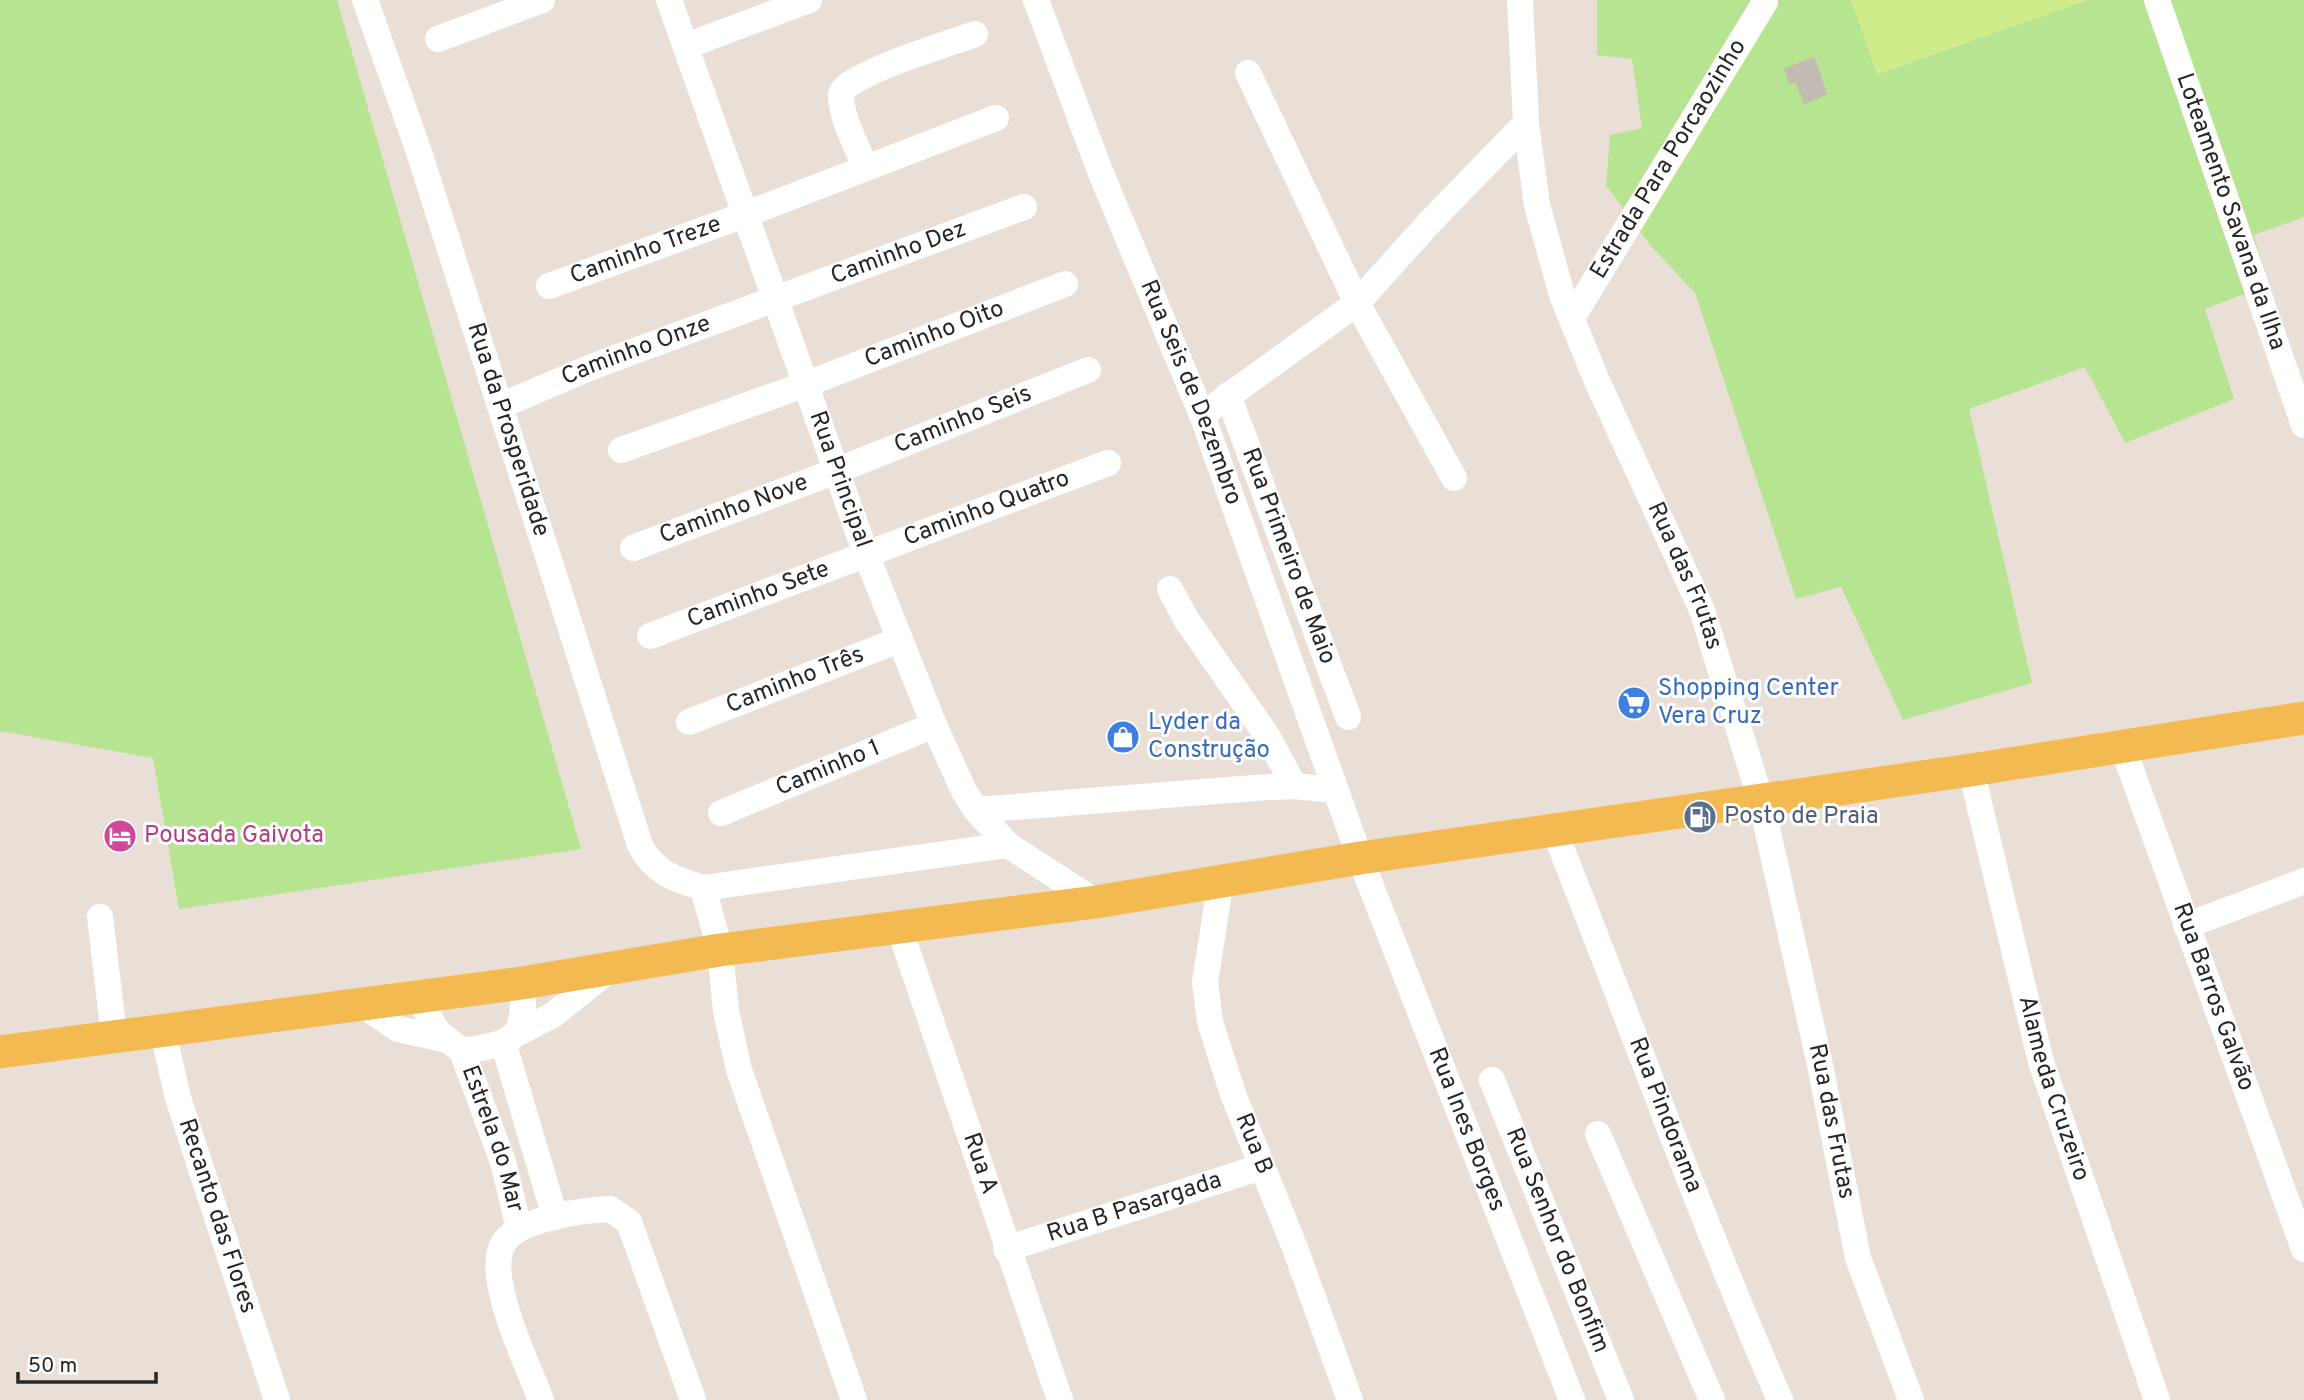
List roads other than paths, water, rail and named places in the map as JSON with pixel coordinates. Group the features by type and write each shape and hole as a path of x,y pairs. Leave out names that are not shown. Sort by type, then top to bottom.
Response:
{"main road":[{"path":"0,1052 522,983 720,950 1096,902 1360,858 1971,770 2304,718"}],"street":[{"name":"Rua da Prosperidade","path":"365,0 418,149 640,845 648,862 668,877 704,888"},
{"path":"438,38 542,0"},
{"name":"Rua Principal","path":"668,0 866,554 934,725 964,790 976,810 1008,845 1096,902"},
{"path":"686,46 809,0"},
{"name":"Rua Seis de Dezembro","path":"1035,0 1100,171 1202,415 1360,858"},
{"name":"Rua das Frutas","path":"1520,0 1527,123 1537,205 1572,318 1597,381 1702,610 1761,801 1819,1060 1855,1247 1886,1340 1910,1400"},
{"name":"Loteamento Savana da Ilha","path":"2157,0 2304,425"},
{"name":"Estrada Para Porcaozinho","path":"1572,318 1765,2"},
{"path":"865,167 845,112 841,94 843,88 861,76 975,34"},
{"path":"1248,73 1357,303 1454,478"},
{"name":"Caminho Treze","path":"549,286 744,215 996,118"},
{"path":"1202,415 1357,303 1430,222 1527,123"},
{"name":"Caminho Dez","path":"773,300 1024,207"},
{"name":"Caminho Oito","path":"621,450 804,385 1065,284"},
{"name":"Caminho Onze","path":"500,405 594,366 773,300"},
{"name":"Caminho Seis","path":"836,471 1088,370"},
{"name":"Rua Primeiro de Maio","path":"1228,395 1348,717"},
{"name":"Caminho Quatro","path":"866,554 1108,463"},
{"name":"Caminho Nove","path":"633,548 836,471"},
{"name":"Caminho Sete","path":"650,636 866,554"},
{"path":"1170,589 1186,619 1268,737 1294,786"},
{"name":"Caminho Três","path":"689,722 899,640"},
{"name":"Caminho 1","path":"721,813 934,725"},
{"name":"Rua Barros Galvão","path":"2122,745 2304,1249"},
{"name":"Alameda Cruzeiro","path":"1971,770 2041,1062 2157,1400"},
{"path":"976,810 1294,786 1335,790"},
{"name":"Rua Pindorama","path":"1554,830 1619,992 1669,1133 1780,1400"},
{"path":"853,1400 739,1070 726,1011 720,950 704,888 1008,845"},
{"name":"Rua Ines Borges","path":"1360,858 1572,1400"},
{"name":"Rua B","path":"1221,880 1205,982 1210,1022 1233,1094 1296,1248 1350,1400"},
{"path":"2186,926 2304,881"},
{"path":"100,917 114,1035"},
{"name":"Rua A","path":"899,927 1006,1249 1060,1400"},
{"path":"361,1004 398,1029 455,1046 509,1040 553,1014 609,970"},
{"path":"509,1040 524,1010 522,983"},
{"name":"Estrela do Mar","path":"418,996 437,1031 455,1046 503,1162 519,1228"},
{"name":"Recanto das Flores","path":"163,1032 178,1098 277,1400"},
{"name":"Estrela do Mar","path":"509,1040 555,1217"},
{"name":"Rua Senhor do Bonfim","path":"1492,1080 1621,1400"},
{"path":"1598,1134 1712,1400"},
{"name":"Rua B Pasargada","path":"1006,1249 1261,1167"},
{"name":"Estrela do Mar","path":"541,1400 498,1273 502,1244 519,1228 555,1217 610,1209 629,1222 693,1400"}],"place":[{"name":"Shopping Center Vera Cruz","path":"1634,703"},
{"name":"Lyder da Construção","path":"1123,737"},
{"name":"Posto de Praia","path":"1700,817"},
{"name":"Pousada Gaivota","path":"120,836"}]}
